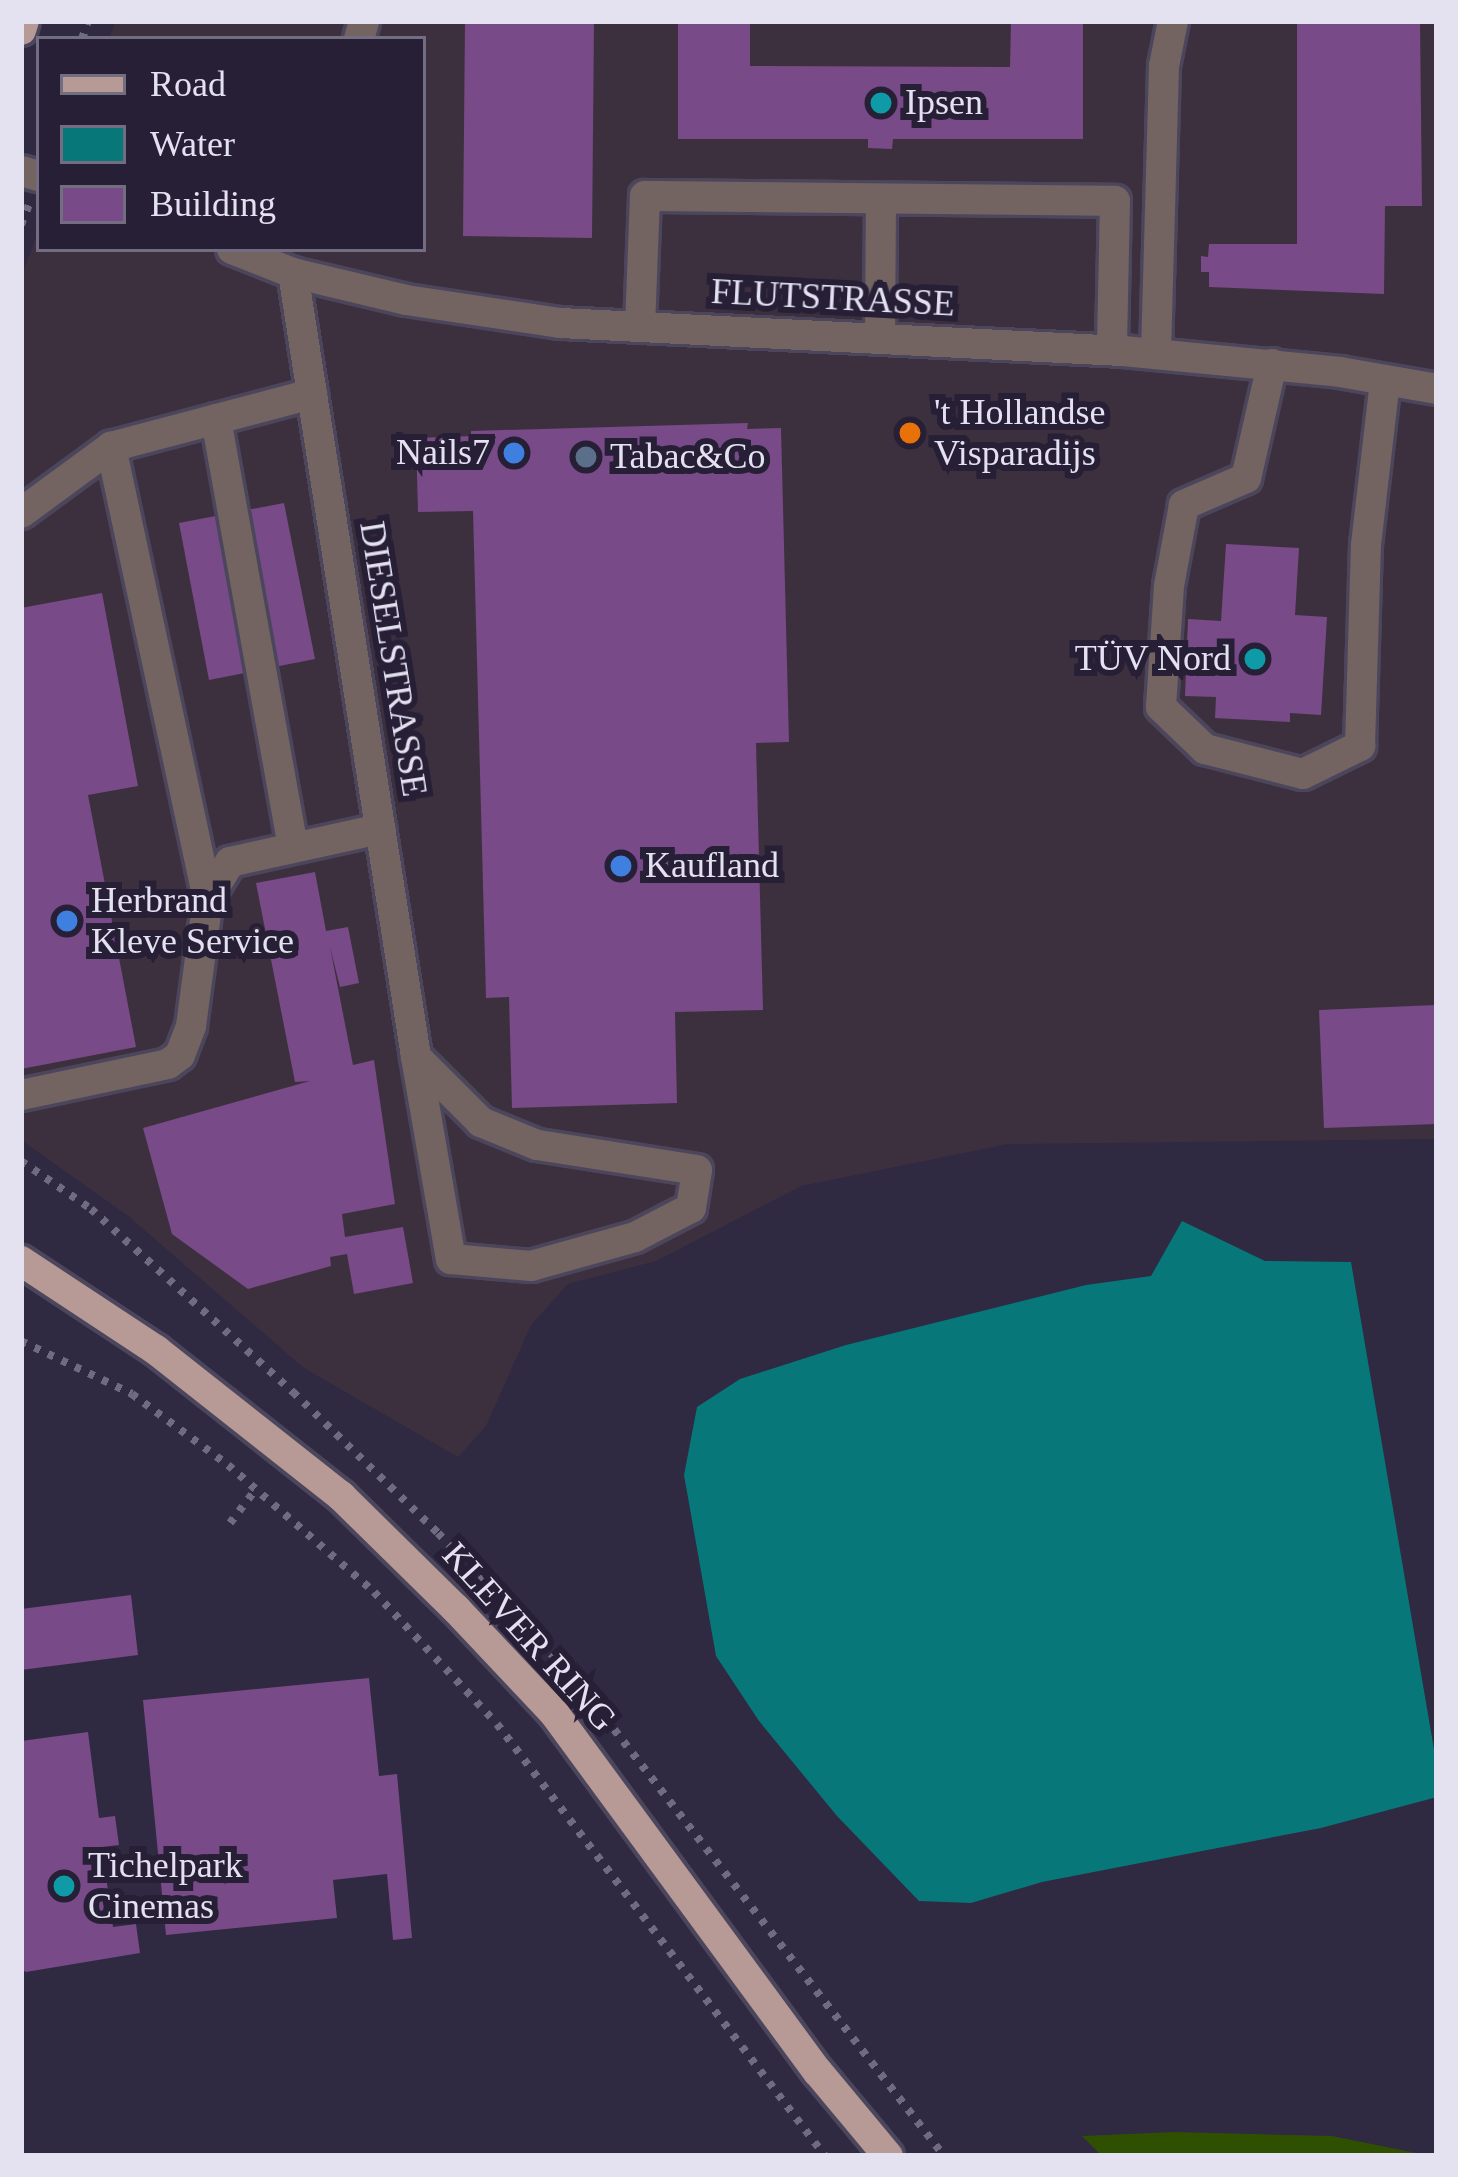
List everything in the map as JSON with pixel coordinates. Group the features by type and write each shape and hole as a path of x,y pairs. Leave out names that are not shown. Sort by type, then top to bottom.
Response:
{"main road":[{"path":"21,30 25,21"},
{"name":"KLEVER RING","path":"21,1261 156,1349 341,1496 457,1609 554,1713 818,2072 888,2156"}],"street":[{"path":"1156,353 1164,66 1173,21"},
{"path":"640,328 645,196 1115,201 1112,350"},
{"path":"880,339 881,199"},
{"name":"FLUTSTRASSE","path":"244,252 406,300 560,323 1156,353 1437,388"},
{"name":"DIESELSTRASSE","path":"286,263 312,394 416,1057 452,1258 531,1266 635,1238 692,1208 697,1169 537,1145 481,1122 416,1057"},
{"path":"1272,364 1246,478 1184,505 1169,586 1161,707 1205,749 1303,774 1360,746 1366,545 1385,380"},
{"path":"21,513 111,447 312,394"},
{"path":"216,419 293,847"},
{"path":"21,1095 168,1064 180,1055 191,1026 208,898 111,447"},
{"path":"208,898 230,862 380,830"}],"path":[{"path":"21,1161 92,1209 180,1286"},
{"path":"21,1340 132,1394 256,1489 374,1592 497,1724 825,2156"},
{"path":"230,1523 256,1489"}],"shaded area":[{"path":"116,21 1437,21 1437,1139 1008,1144 801,1186 656,1261 568,1284 531,1325 486,1426 458,1457 304,1368 127,1215 21,1140 21,277 36,238 36,252 426,252 426,36 110,36"},
{"path":"1174,2132 1332,2136 1431,2156 1102,2156 1082,2136"}],"water":[{"path":"1182,1221 1265,1261 1351,1262 1437,1767 1437,1797 1321,1828 1042,1882 971,1903 919,1901 837,1816 759,1721 716,1656 684,1475 697,1407 740,1379 846,1345 1086,1285 1151,1276"}],"building":[{"path":"465,21 594,21 592,238 463,236"},
{"name":"Ipsen","path":"678,21 750,21 750,66 1010,67 1011,21 1083,21 1083,139 893,139 892,149 868,148 868,139 678,139"},
{"path":"1297,21 1420,21 1422,206 1385,206 1384,294 1209,287 1209,272 1201,272 1201,256 1208,257 1209,244 1297,244"},
{"name":"Kaufland","path":"748,423 747,429 781,428 789,742 756,743 763,1010 675,1012 677,1103 512,1108 509,997 486,998 473,511 418,512 416,438 471,436 471,431"},
{"path":"284,503 315,659 209,680 179,523"},
{"name":"TÜV Nord","path":"1226,544 1299,548 1295,615 1327,617 1321,715 1290,713 1290,722 1215,718 1216,697 1185,696 1188,619 1221,621"},
{"name":"Herbrand Kleve Service","path":"102,593 138,786 88,795 136,1047 21,1069 21,608"},
{"path":"315,872 326,931 348,927 359,983 340,987 330,947 353,1065 374,1060 395,1204 342,1214 345,1237 403,1227 413,1283 354,1294 347,1254 330,1257 331,1266 248,1289 172,1234 143,1128 310,1081 295,1082 256,883"},
{"path":"1436,1005 1437,1124 1324,1128 1319,1010"},
{"path":"131,1595 138,1655 21,1670 21,1609"},
{"path":"369,1678 379,1776 397,1774 412,1938 393,1940 387,1874 333,1880 337,1918 166,1935 143,1700"},
{"name":"Tichelpark Cinemas","path":"88,1732 99,1818 115,1816 119,1845 102,1847 113,1927 136,1924 140,1953 26,1972 21,1969 21,1741"}],"place":[{"name":"Ipsen","path":"881,103"},
{"name":"'t Hollandse Visparadijs","path":"910,433"},
{"name":"Nails7","path":"514,453"},
{"name":"Tabac&Co","path":"586,457"},
{"name":"TÜV Nord","path":"1255,659"},
{"name":"Kaufland","path":"621,866"},
{"name":"Herbrand Kleve Service","path":"67,921"},
{"name":"Tichelpark Cinemas","path":"64,1886"}]}
